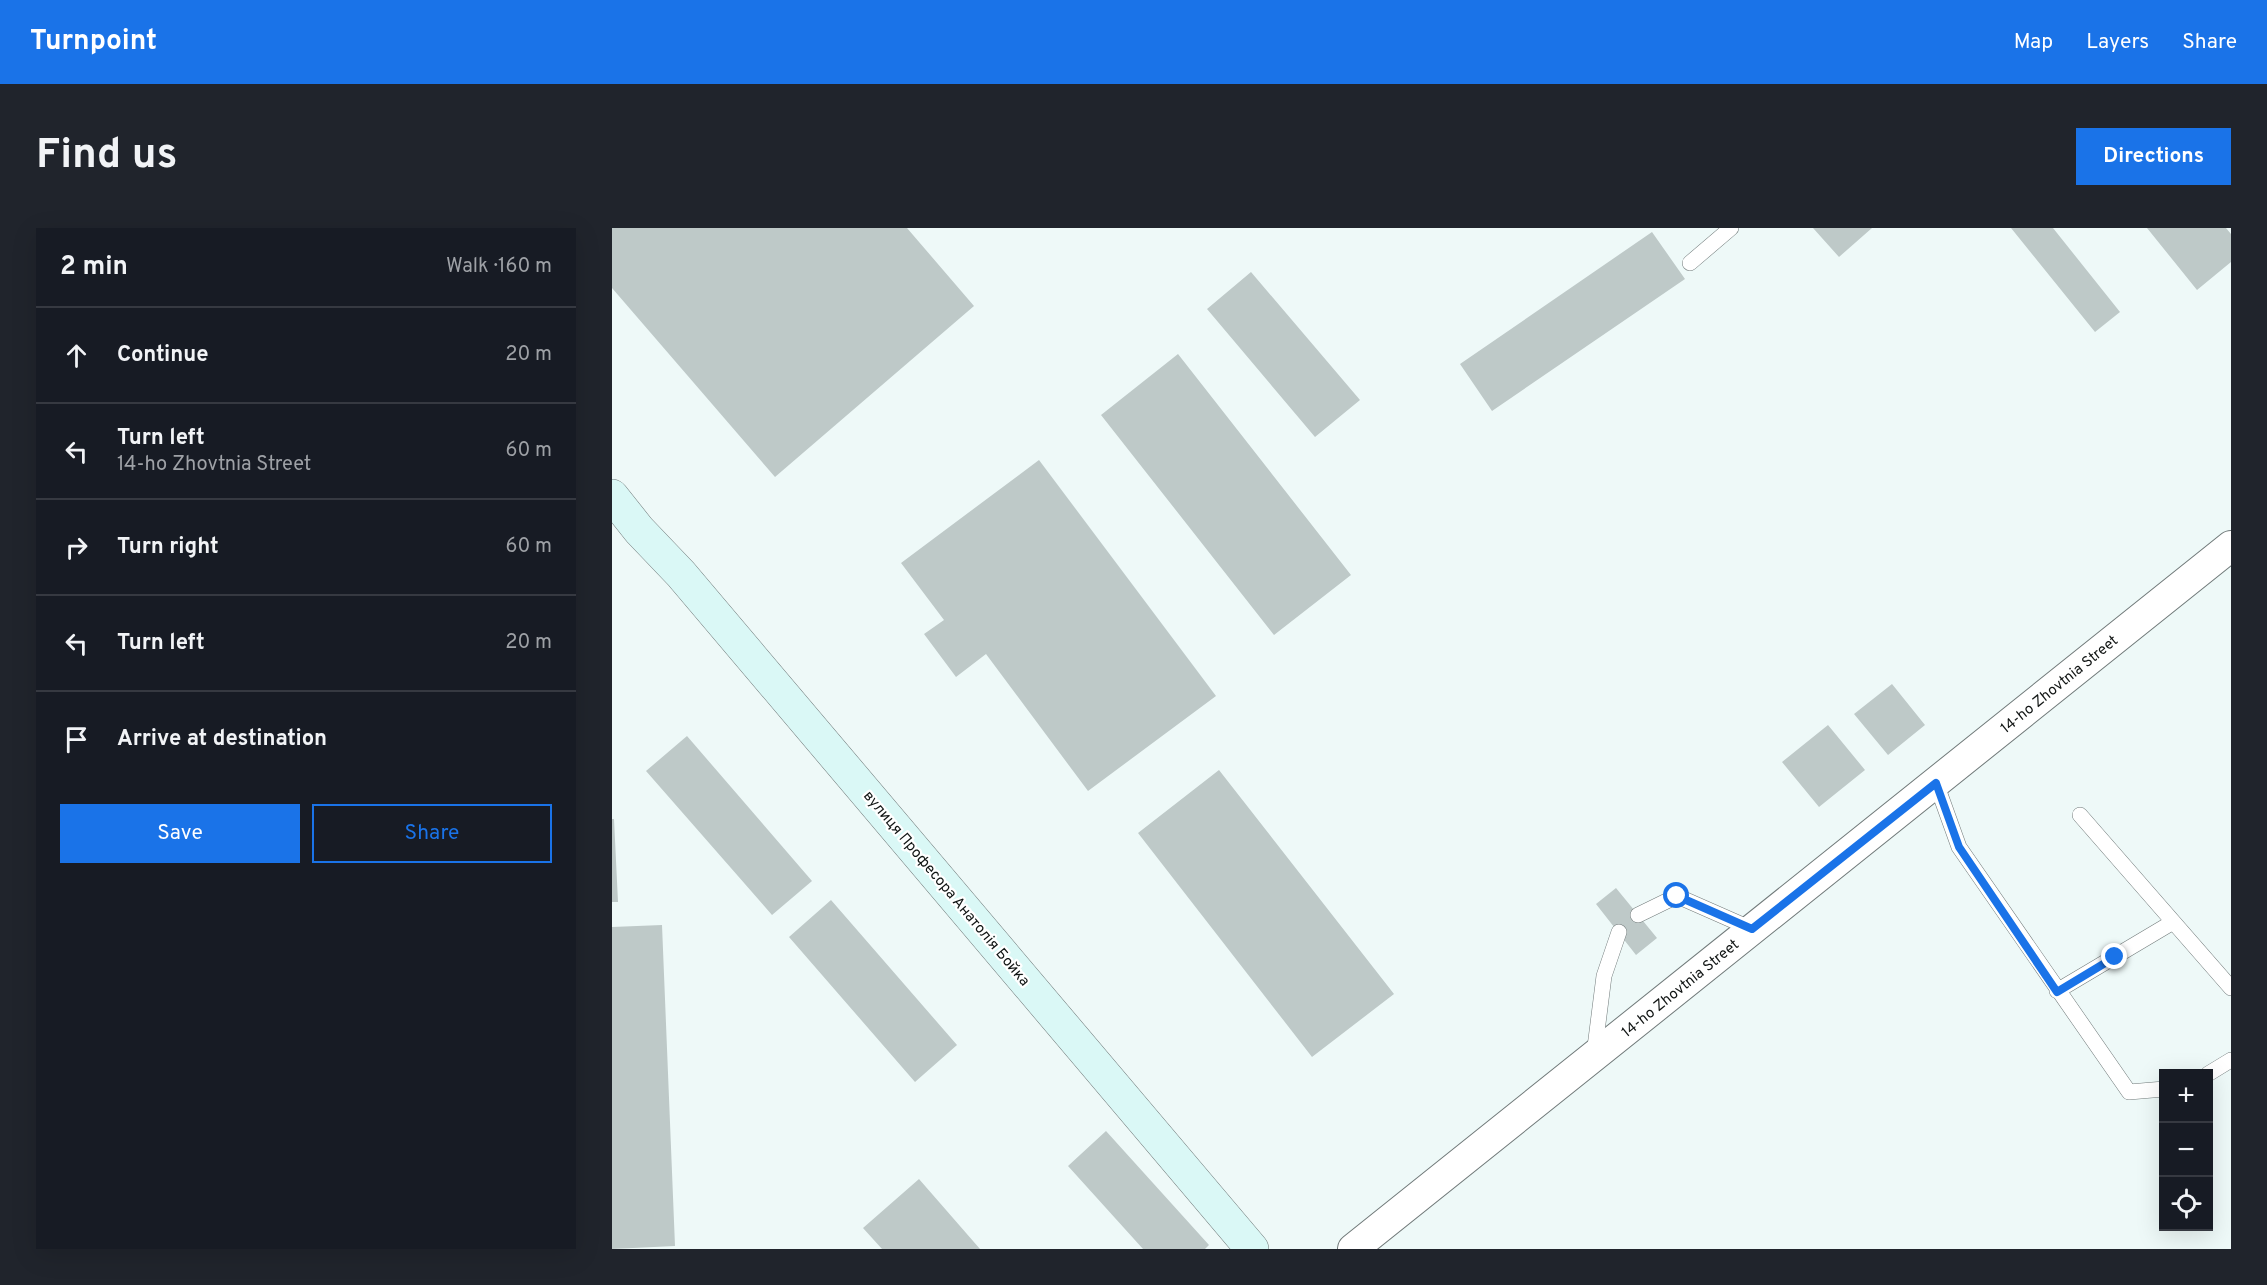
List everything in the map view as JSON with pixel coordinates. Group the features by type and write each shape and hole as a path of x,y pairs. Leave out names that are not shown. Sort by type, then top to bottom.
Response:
{"main road":[{"name":"вулиця Професора Анатолія Бойка","path":"612,496 626,526 681,574 1252,1249"}],"street":[{"name":"14-ho Zhovtnia Street","path":"1353,1249 2231,546"}],"lane":[{"path":"1690,263 1731,228"},
{"path":"1936,783 1959,847 2057,992 2129,1092 2159,1089"},
{"path":"2080,815 2231,988"},
{"path":"1638,915 1677,896 1752,929"},
{"path":"2057,992 2173,922"},
{"path":"1594,1057 1604,976 1619,932"},
{"path":"2213,1071 2231,1060"}],"building":[{"path":"612,228 907,228 974,306 775,477 612,288"},
{"path":"1813,228 1872,228 1839,257"},
{"path":"2011,228 2053,228 2120,312 2095,332"},
{"path":"2147,228 2226,228 2231,234 2231,262 2197,290"},
{"path":"1652,232 1685,279 1492,411 1460,364"},
{"path":"1251,272 1360,400 1315,437 1207,309"},
{"path":"1178,354 1351,575 1274,635 1101,415"},
{"path":"1039,460 1216,696 1088,791 986,654 956,677 924,634 944,620 901,563"},
{"path":"1892,684 1925,725 1888,755 1854,714"},
{"path":"1828,725 1865,770 1819,807 1782,762"},
{"path":"687,736 812,881 772,915 646,771"},
{"path":"1219,770 1394,994 1312,1057 1138,833"},
{"path":"612,819 614,819 618,902 612,902"},
{"path":"1616,888 1657,938 1636,955 1596,904"},
{"path":"831,900 957,1045 915,1082 789,937"},
{"path":"662,925 675,1246 612,1249 612,927"},
{"path":"1106,1131 1209,1245 1205,1249 1143,1249 1068,1166"},
{"path":"919,1179 980,1249 882,1249 863,1228"}],"route":[{"path":"1677,896 1752,929 1936,783 1959,847 2057,992 2115,957"}]}
